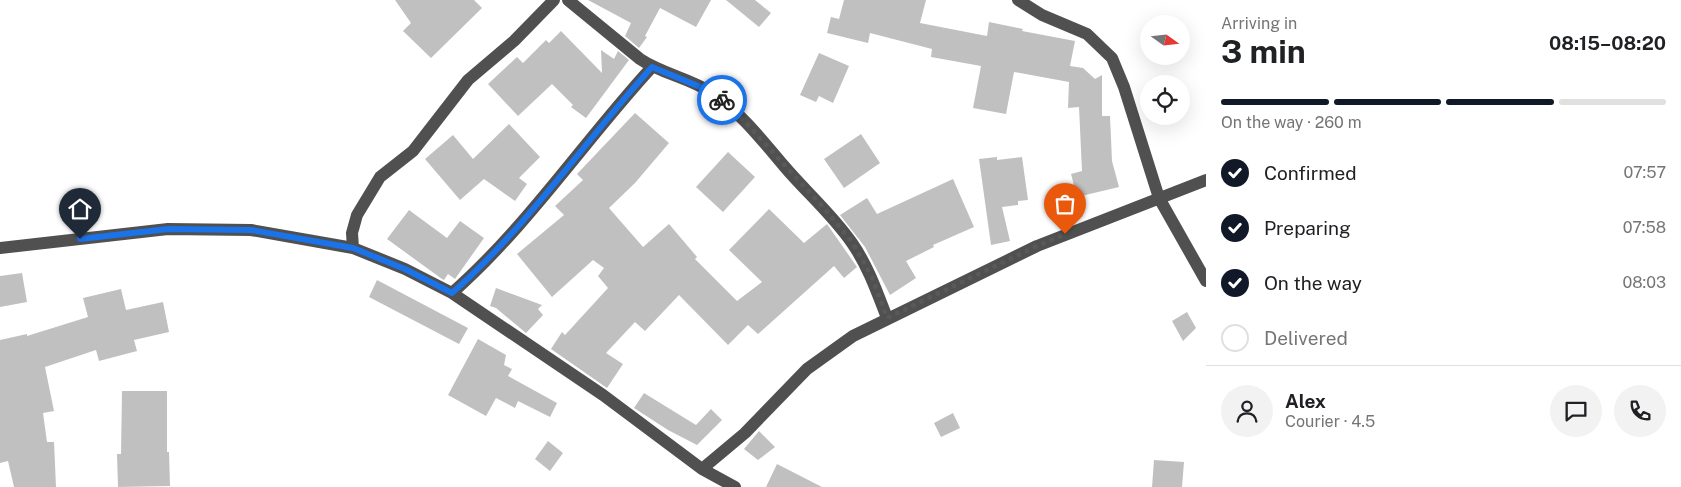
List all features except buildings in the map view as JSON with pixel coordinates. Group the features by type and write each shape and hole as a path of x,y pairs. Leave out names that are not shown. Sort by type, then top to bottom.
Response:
{"street":[{"path":"353,248 352,233 357,215 380,177 413,151 468,80 514,41 554,0"},
{"path":"568,0 614,39 652,67 710,91 727,103 824,208 852,242 872,277 887,318"},
{"path":"1018,0 1042,15 1087,34 1112,58 1124,87 1158,198 1206,281"},
{"path":"452,293 482,267 555,185 620,102 652,67"},
{"path":"702,469 745,434 807,369 853,336 1037,246 1206,180"},
{"path":"0,248 168,229 251,230 353,248 405,269 452,293 603,395 702,469 735,487"}],"way so far":[{"path":"722,100 748,125 794,178 824,208 852,242 872,277 887,318 1065,234"}],"route":[{"path":"80,239 168,229 251,230 353,248 405,269 452,293 482,267 555,185 620,102 652,67 710,91 722,100"}]}
